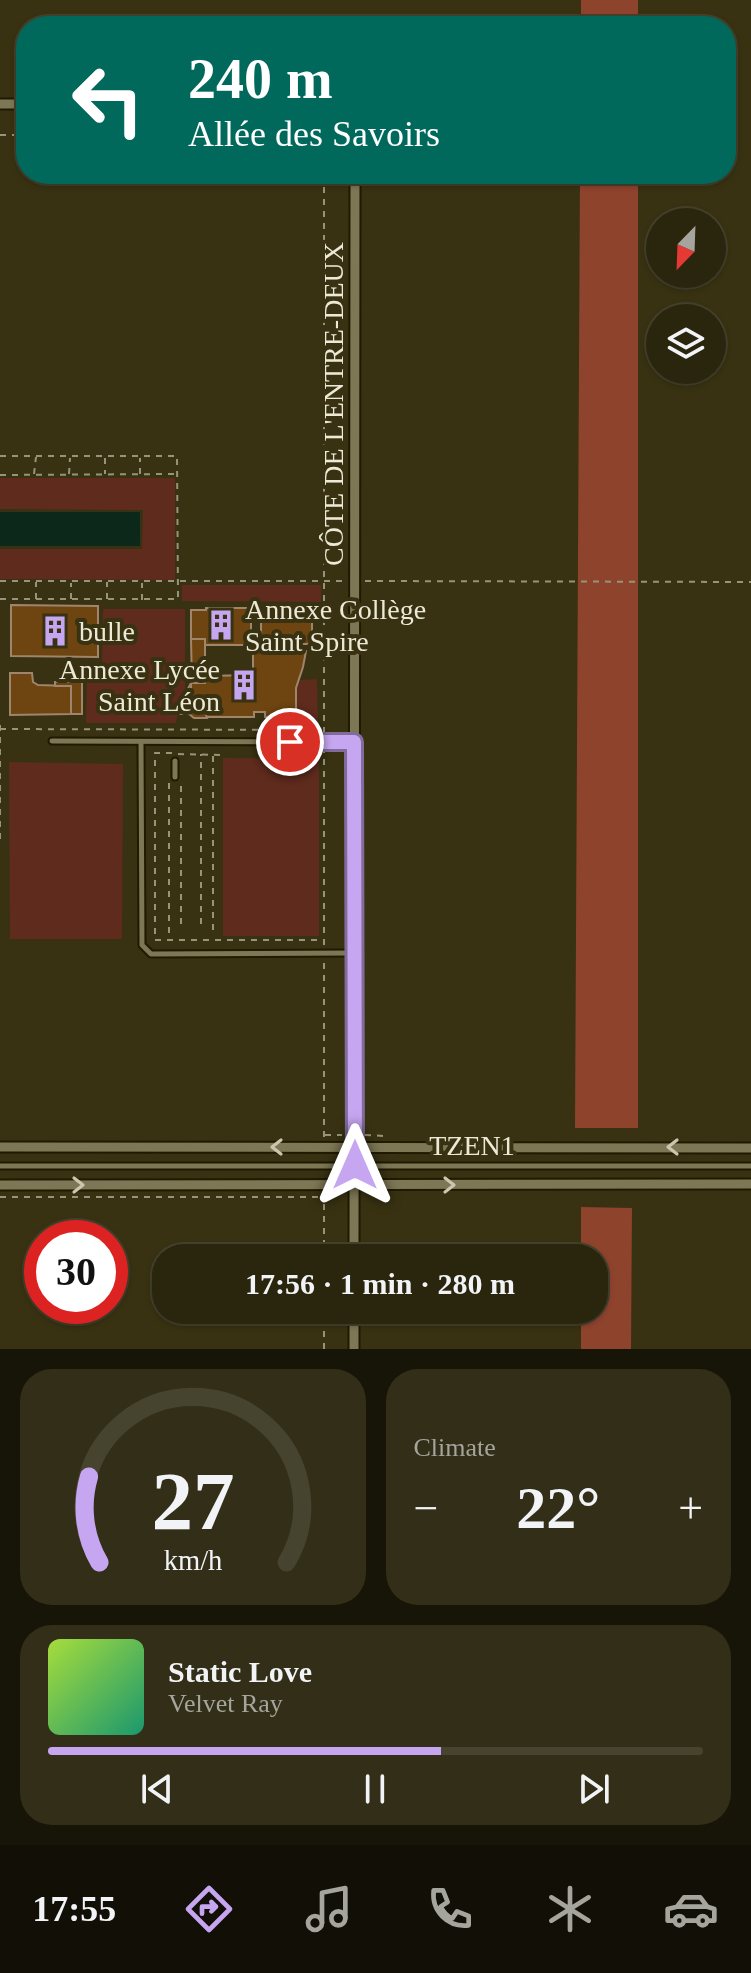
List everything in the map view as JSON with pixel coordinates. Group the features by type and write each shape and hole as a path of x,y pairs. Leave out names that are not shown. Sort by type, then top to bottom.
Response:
{"street":[{"name":"CÔTE DE L'ENTRE-DEUX","path":"354,1244 355,184"},
{"path":"0,1147 751,1148"},
{"path":"0,1185 751,1184"},
{"path":"354,1324 354,1349"}],"lane":[{"path":"52,741 354,742"},
{"path":"141,742 142,945 151,954 354,953"},
{"path":"175,777 177,758"},
{"name":"TZEN1","path":"0,1166 751,1166"}],"path":[{"path":"324,184 324,1147"},
{"path":"0,456 177,456 178,474 178,599 0,599"},
{"path":"34,474 36,456"},
{"path":"69,474 70,456"},
{"path":"105,456 105,474"},
{"path":"140,474 141,456"},
{"path":"0,475 178,474"},
{"path":"0,581 751,582"},
{"path":"36,581 36,599"},
{"path":"107,581 107,599"},
{"path":"71,582 71,599"},
{"path":"142,582 142,600"},
{"path":"0,839 0,727 324,730"},
{"path":"221,755 177,758 169,753 155,753 155,940 324,940"},
{"path":"169,753 177,758"},
{"path":"201,754 201,924"},
{"path":"213,754 213,935"},
{"path":"175,777 181,924"},
{"path":"169,934 175,777"},
{"path":"324,1185 324,1244"},
{"path":"0,1197 324,1197"},
{"path":"324,1324 324,1349"}],"shaded area":[{"path":"581,0 638,0 638,16 581,16"},
{"path":"580,184 638,184 638,1128 575,1128"},
{"path":"0,478 175,478 175,580 0,579 0,549 142,549 143,510 0,509"},
{"path":"0,512 140,512 140,546 0,546"},
{"path":"182,585 321,585 321,602 182,601"},
{"path":"103,609 185,609 185,712 178,712 176,723 86,723 87,680 66,680 66,665 102,665"},
{"path":"317,679 318,727 268,726 268,717 296,716 296,688 301,680"},
{"path":"223,758 319,759 319,936 223,936"},
{"path":"9,762 123,764 122,939 10,939"},
{"path":"581,1207 632,1208 631,1349 581,1349 581,1324 608,1324 608,1244 581,1244"}],"building":[{"name":"bulle","path":"11,605 98,606 98,657 11,656"},
{"path":"312,605 312,644 261,644 261,607"},
{"name":"Annexe Collège Saint Spire","path":"251,608 251,645 205,645 205,639 191,639 191,610"},
{"path":"191,639 205,639 205,683 192,683"},
{"name":"Annexe Lycée Saint Léon","path":"253,651 306,651 296,688 296,716 265,717 265,712 254,712 254,717 206,717 205,712 191,712 191,683 205,683 205,676 253,675"},
{"path":"10,673 32,673 33,682 38,685 71,686 71,714 10,715"},
{"path":"55,682 82,682 82,714 71,714 71,686 55,686"},
{"path":"191,683 191,712 205,712 207,718 180,714 183,698"}],"place":[{"name":"Annexe Collège Saint Spire","path":"221,625"},
{"name":"bulle","path":"55,631"},
{"name":"Annexe Lycée Saint Léon","path":"244,685"}],"route":[{"path":"290,742 354,742 355,1165"}]}
